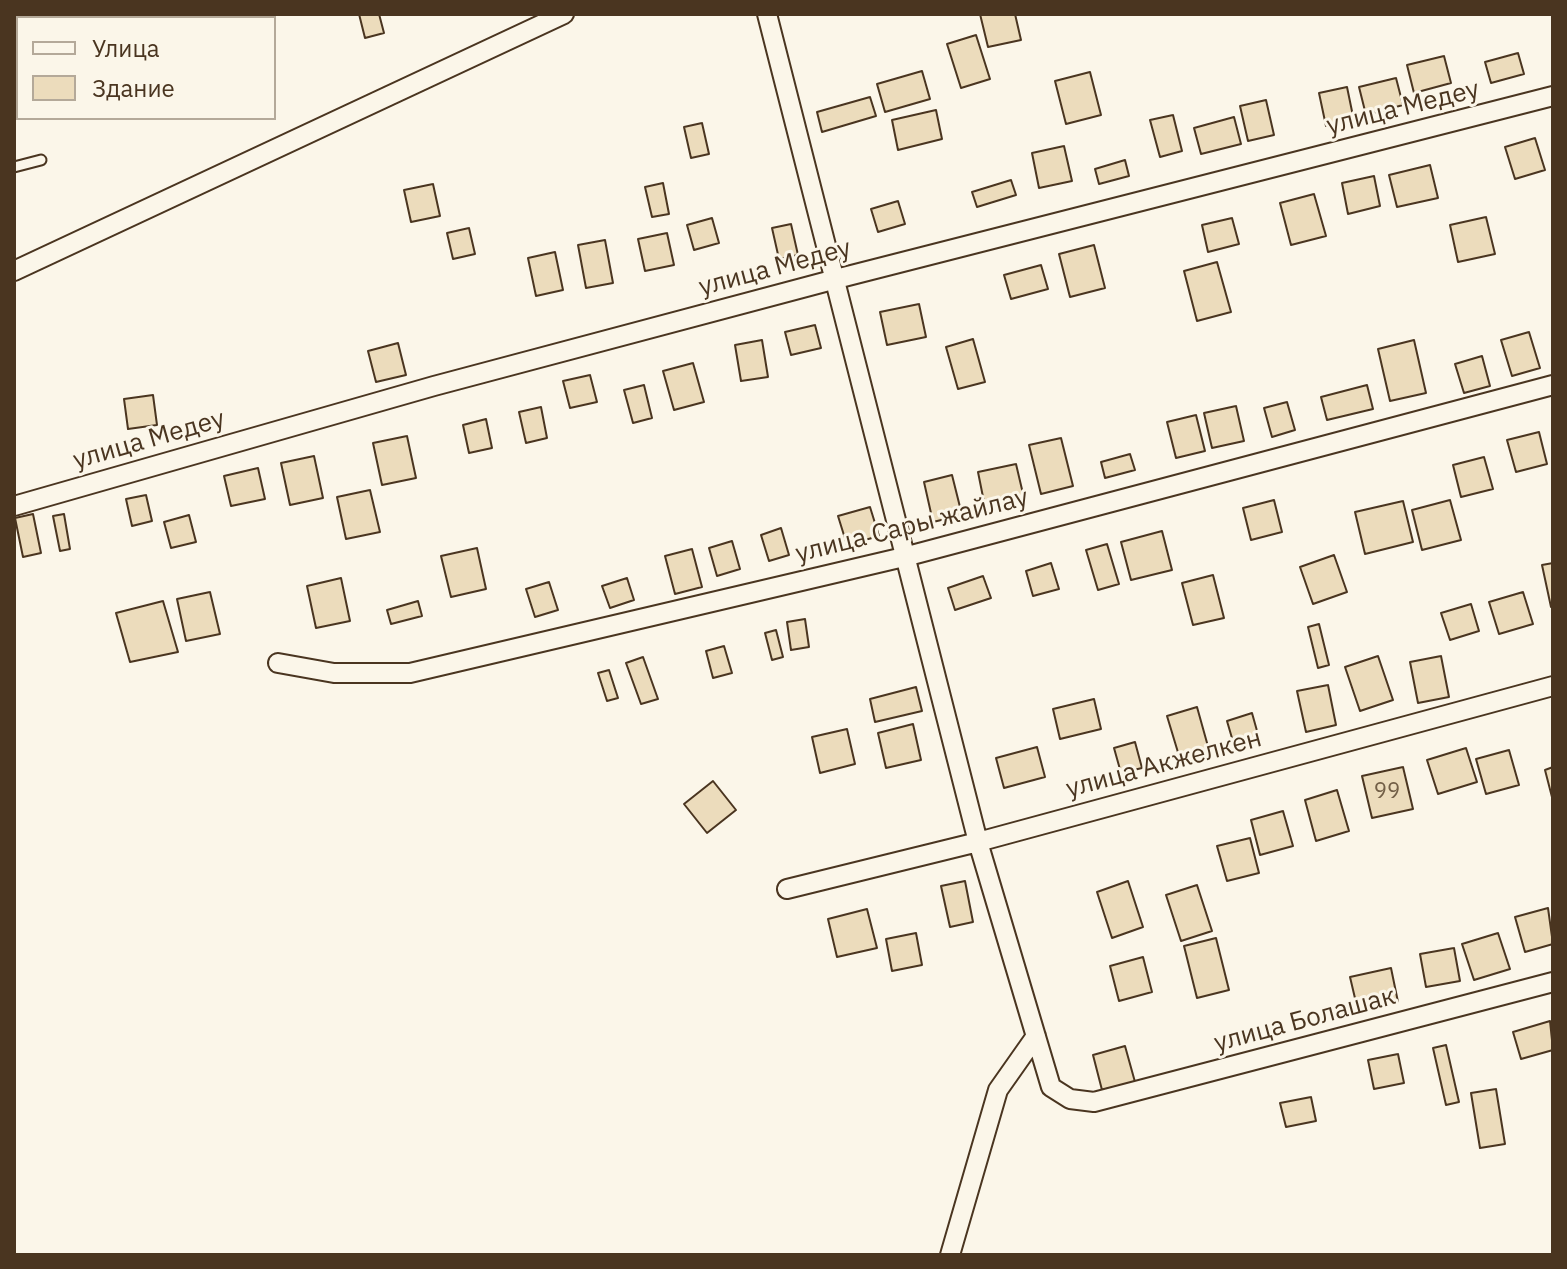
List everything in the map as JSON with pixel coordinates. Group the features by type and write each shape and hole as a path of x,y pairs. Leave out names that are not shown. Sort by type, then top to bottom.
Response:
{"street":[{"path":"14,271 564,14"},
{"path":"772,15 978,842 1036,1036 998,1090 950,1255"},
{"name":"улица Медеу","path":"14,506 434,386 836,279 1553,96"},
{"name":"улица Сары жайлау","path":"278,663 334,673 410,673 908,556 1553,385"},
{"name":"улица Акжелкен","path":"787,889 978,842 1553,686"},
{"name":"улица Болашак","path":"1036,1036 1051,1087 1070,1099 1094,1102 1553,982"}],"lane":[{"path":"14,167 41,160"}],"building":[{"path":"359,14 379,14 384,33 365,38"},
{"path":"980,14 1015,14 1021,40 988,47"},
{"path":"976,35 990,79 961,88 947,44"},
{"path":"1518,53 1524,74 1491,83 1485,62"},
{"path":"1444,56 1451,83 1414,93 1407,65"},
{"path":"16,60 14,98 14,61"},
{"path":"922,71 930,99 885,112 877,84"},
{"path":"1090,72 1101,115 1066,124 1055,81"},
{"path":"1396,78 1403,105 1366,115 1359,87"},
{"path":"1347,87 1354,121 1326,126 1319,93"},
{"path":"870,97 876,116 822,132 817,112"},
{"path":"1266,100 1274,135 1248,141 1240,106"},
{"path":"936,110 942,139 898,150 892,120"},
{"path":"1173,115 1182,151 1160,157 1150,120"},
{"path":"1234,117 1241,144 1201,154 1194,128"},
{"path":"702,123 709,154 691,158 684,127"},
{"path":"1535,138 1545,170 1515,179 1505,147"},
{"path":"1064,146 1072,181 1039,188 1032,153"},
{"path":"1125,160 1129,176 1099,184 1095,169"},
{"path":"1430,165 1438,198 1397,207 1389,175"},
{"path":"1374,176 1380,206 1348,214 1342,183"},
{"path":"1011,180 1016,195 977,207 972,192"},
{"path":"663,183 669,214 652,217 645,187"},
{"path":"433,184 440,216 411,222 404,190"},
{"path":"1314,194 1326,236 1291,245 1280,203"},
{"path":"898,201 905,224 878,232 871,209"},
{"path":"1486,217 1495,254 1458,262 1450,225"},
{"path":"712,218 719,243 694,250 687,225"},
{"path":"1232,218 1239,244 1208,252 1202,225"},
{"path":"791,224 798,255 779,259 772,228"},
{"path":"469,228 475,254 453,259 447,233"},
{"path":"667,233 674,265 645,271 638,239"},
{"path":"605,240 613,283 586,288 578,245"},
{"path":"1094,245 1105,288 1070,297 1059,254"},
{"path":"555,252 563,290 536,296 528,258"},
{"path":"1217,262 1231,312 1197,321 1184,271"},
{"path":"1041,265 1048,289 1011,299 1004,275"},
{"path":"919,304 926,337 887,345 880,312"},
{"path":"815,325 821,348 791,355 785,332"},
{"path":"1529,332 1540,368 1512,376 1501,340"},
{"path":"973,339 985,382 958,389 946,347"},
{"path":"762,340 768,377 741,381 735,345"},
{"path":"1414,340 1426,393 1390,401 1378,349"},
{"path":"398,343 406,375 376,382 368,351"},
{"path":"1482,356 1490,386 1464,393 1455,364"},
{"path":"693,363 704,402 674,410 663,371"},
{"path":"590,375 597,402 570,408 563,381"},
{"path":"644,385 652,418 633,423 624,390"},
{"path":"1367,385 1373,409 1327,420 1321,397"},
{"path":"153,395 157,425 128,429 124,399"},
{"path":"1287,402 1295,430 1272,437 1264,408"},
{"path":"1236,406 1244,441 1212,448 1204,413"},
{"path":"541,407 547,438 526,443 519,412"},
{"path":"1196,415 1205,451 1176,458 1167,422"},
{"path":"486,419 492,448 469,453 463,425"},
{"path":"1539,432 1547,464 1516,472 1507,440"},
{"path":"407,436 416,478 382,485 373,443"},
{"path":"1061,438 1073,486 1041,494 1029,445"},
{"path":"1130,454 1135,470 1105,478 1101,462"},
{"path":"314,456 323,498 290,505 281,463"},
{"path":"1484,457 1493,489 1461,497 1453,465"},
{"path":"1016,464 1024,498 985,507 978,472"},
{"path":"258,468 265,499 231,506 224,476"},
{"path":"952,475 962,515 933,522 924,482"},
{"path":"370,490 380,532 346,539 337,497"},
{"path":"146,495 152,521 132,526 126,499"},
{"path":"1274,500 1282,532 1251,540 1243,508"},
{"path":"1450,500 1461,540 1422,550 1412,510"},
{"path":"1403,501 1413,542 1365,554 1355,512"},
{"path":"870,507 879,536 847,545 838,516"},
{"path":"33,514 41,553 23,557 15,518"},
{"path":"64,514 70,549 60,551 53,516"},
{"path":"189,515 196,542 171,548 164,522"},
{"path":"781,528 789,555 769,561 761,535"},
{"path":"1162,531 1172,570 1131,580 1121,542"},
{"path":"732,541 740,569 717,576 709,548"},
{"path":"1107,544 1119,584 1098,590 1086,550"},
{"path":"477,548 486,589 451,597 441,556"},
{"path":"692,549 702,587 675,594 665,556"},
{"path":"1334,555 1347,592 1313,604 1300,567"},
{"path":"1051,563 1059,589 1033,596 1026,571"},
{"path":"1553,563 1553,607 1551,607 1542,565"},
{"path":"1213,575 1224,618 1193,625 1182,583"},
{"path":"983,576 991,598 955,610 948,588"},
{"path":"341,578 350,621 316,628 307,586"},
{"path":"627,578 634,600 610,608 602,586"},
{"path":"549,582 558,610 535,617 526,589"},
{"path":"210,592 220,634 186,641 177,599"},
{"path":"1523,592 1533,624 1499,634 1489,602"},
{"path":"163,601 178,652 130,662 116,613"},
{"path":"418,601 422,616 391,624 387,610"},
{"path":"1471,604 1479,631 1450,640 1441,613"},
{"path":"805,619 809,647 791,650 787,622"},
{"path":"1319,624 1329,665 1318,668 1308,627"},
{"path":"776,630 783,657 772,660 765,633"},
{"path":"724,646 732,673 713,678 706,651"},
{"path":"1378,656 1393,700 1360,711 1345,667"},
{"path":"1441,656 1449,697 1418,703 1410,662"},
{"path":"643,657 658,699 641,704 626,663"},
{"path":"609,670 618,698 607,701 598,673"},
{"path":"1328,685 1336,725 1306,732 1297,691"},
{"path":"916,687 922,711 875,722 870,699"},
{"path":"1094,699 1101,729 1060,739 1053,709"},
{"path":"1197,707 1209,750 1180,759 1167,716"},
{"path":"1252,713 1259,738 1234,745 1227,721"},
{"path":"913,724 921,760 886,768 878,733"},
{"path":"847,729 855,764 820,773 812,737"},
{"path":"1135,742 1142,768 1121,773 1114,748"},
{"path":"1037,747 1045,777 1004,788 996,758"},
{"path":"1466,748 1477,782 1438,794 1427,760"},
{"path":"1509,750 1519,785 1486,794 1476,759"},
{"path":"1403,767 1413,809 1372,818 1362,776"},
{"path":"1553,767 1553,801 1545,770"},
{"path":"713,781 736,810 707,833 684,804"},
{"path":"1337,790 1349,831 1316,841 1305,800"},
{"path":"1283,811 1293,846 1260,855 1251,820"},
{"path":"1250,838 1259,873 1227,881 1217,846"},
{"path":"965,881 973,922 950,927 941,886"},
{"path":"1128,881 1143,927 1112,938 1097,892"},
{"path":"1197,885 1212,931 1181,941 1166,895"},
{"path":"1548,908 1553,944 1525,952 1515,917"},
{"path":"867,909 877,948 837,957 828,919"},
{"path":"916,933 922,965 892,971 886,939"},
{"path":"1498,933 1510,969 1474,980 1462,944"},
{"path":"1216,938 1229,990 1197,998 1184,946"},
{"path":"1454,948 1460,981 1426,987 1420,954"},
{"path":"1143,957 1152,992 1119,1001 1110,966"},
{"path":"1391,968 1398,1002 1358,1011 1350,977"},
{"path":"1550,1021 1553,1050 1521,1059 1513,1032"},
{"path":"1446,1045 1459,1102 1446,1105 1433,1048"},
{"path":"1125,1046 1135,1082 1102,1090 1093,1055"},
{"path":"1398,1054 1404,1083 1374,1089 1368,1060"},
{"path":"1496,1089 1505,1144 1480,1148 1471,1093"},
{"path":"1311,1097 1316,1121 1286,1127 1280,1103"}]}
